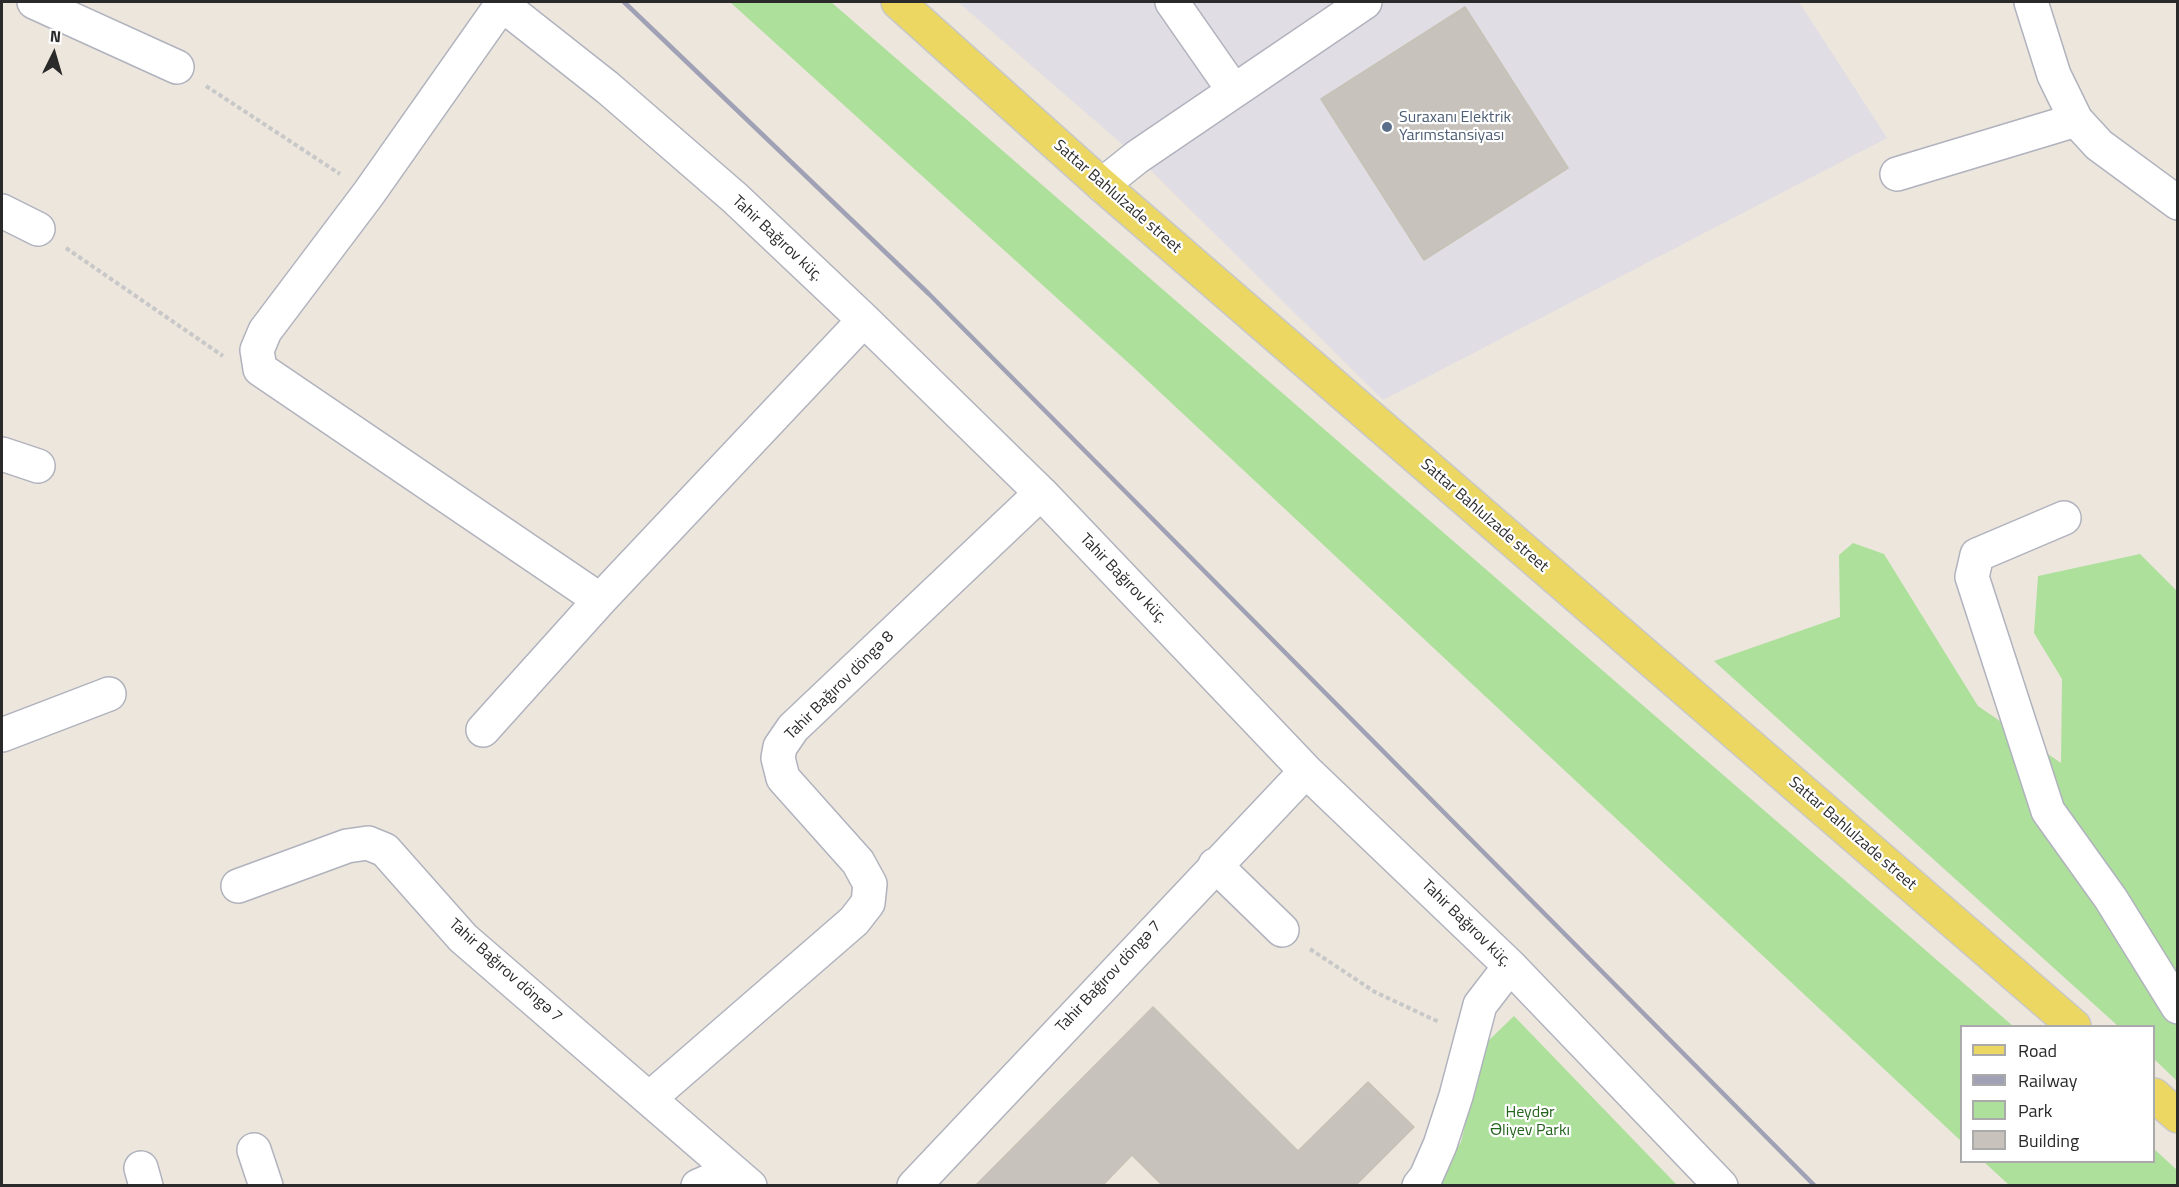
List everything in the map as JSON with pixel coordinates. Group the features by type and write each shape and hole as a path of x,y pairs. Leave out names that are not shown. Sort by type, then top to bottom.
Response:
{"main road":[{"name":"Sattar Bahlulzade street","path":"898,2 1102,185 2073,1025"},
{"path":"2155,1096 2178,1116"}],"street":[{"path":"34,2 177,67"},
{"path":"1172,2 1234,91"},
{"path":"1102,185 1137,157 1365,2"},
{"path":"2031,2 2054,75 2076,120 2098,145 2178,203"},
{"path":"500,3 369,193 264,331 257,350 260,369 600,600"},
{"name":"Tahir Bağırov küç.","path":"500,3 608,88 699,167 864,320 1041,494 1306,771 1510,966 1721,1185"},
{"path":"1898,174 2076,120"},
{"path":"2,211 38,229"},
{"path":"483,730 600,600 864,320"},
{"path":"2,454 38,466"},
{"name":"Tahir Bağırov döngə 8","path":"650,1098 854,921 868,903 870,884 858,862 783,778 778,758 780,747 793,728 1041,494"},
{"path":"2064,518 1977,555 1971,577 2048,811 2111,899 2178,1007"},
{"path":"2,735 109,694"},
{"name":"Tahir Bağırov döngə 7","path":"914,1185 1306,771"},
{"name":"Tahir Bağırov döngə 7","path":"238,886 347,846 368,843 385,850 464,938 741,1178"},
{"path":"1215,865 1282,930"},
{"path":"1419,1185 1426,1177 1440,1145 1456,1096 1470,1034 1480,1005 1510,966"},
{"path":"255,1150 266,1185"},
{"path":"699,1185 741,1178"}],"path":[{"path":"177,67 369,193"},
{"path":"38,229 225,358 260,369"},
{"path":"1282,930 1375,992 1408,1010 1470,1034"}],"shaded area":[{"name":"Suraxanı Elektrik Yarımstansiyası","path":"958,2 1799,2 1887,138 1383,400 1137,157"}],"green space":[{"path":"730,2 831,2 2012,1025 1960,1025 1960,1140 1133,367"},
{"path":"1853,543 1884,554 1978,706 2061,763 2062,679 2034,633 2038,576 2140,554 2177,591 2177,1081 2155,1060 2155,1025 2117,1025 1714,661 1840,617 1839,555"},
{"name":"Heydər Əliyev Parkı","path":"1514,1016 1677,1185 1435,1186 1461,1142 1485,1044"},
{"path":"2155,1150 2177,1170 2177,1185 2009,1185 1985,1163 2155,1163"}],"building":[{"path":"1465,7 1568,168 1424,260 1321,99"},
{"path":"1153,1007 1298,1151 1368,1082 1414,1127 1355,1186 1163,1186 1132,1155 1102,1186 975,1186"}],"railway":[{"path":"624,2 929,294 1815,1186"}],"place":[{"name":"Suraxanı Elektrik Yarımstansiyası","path":"1387,127"}]}
